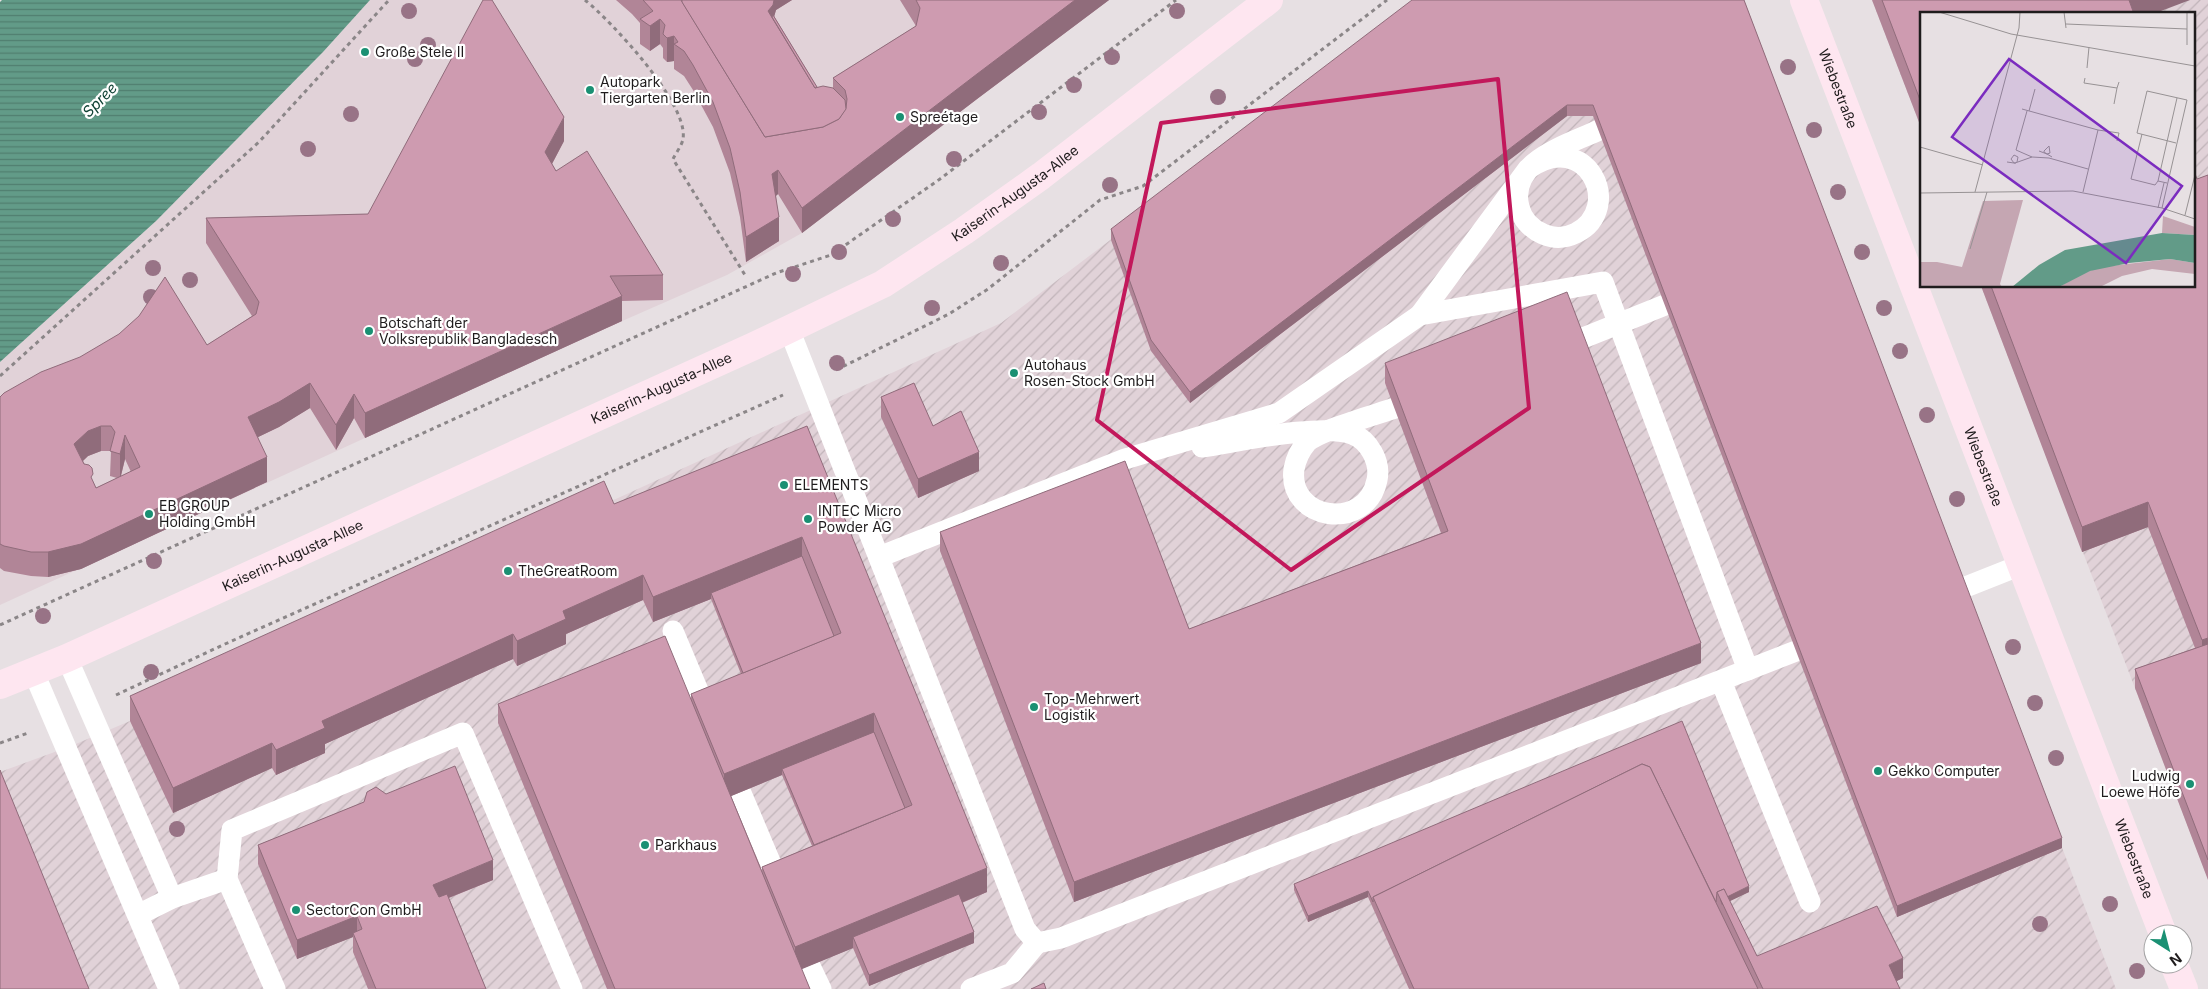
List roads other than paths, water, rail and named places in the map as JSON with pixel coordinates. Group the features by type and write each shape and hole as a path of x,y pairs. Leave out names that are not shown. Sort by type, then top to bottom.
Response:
{"main road":[{"name":"Kaiserin-Augusta-Allee","path":"0,685 34,673 67,658 789,329 882,284 964,231 1041,176 1269,0"},
{"name":"Wiebestraße","path":"1804,0 2159,924"},
{"path":"2178,974 2184,989"}],"lane":[{"path":"879,557 1125,459 1279,413 1420,315 1528,170 1546,158 1572,159 1583,165 1592,176 1598,188 1598,203 1596,212 1585,227 1570,236 1556,237 1545,235 1526,222 1519,206 1519,188 1525,172 1540,158 1599,130"},
{"path":"1420,315 1602,282 1748,670"},
{"path":"1578,340 1665,305"},
{"path":"789,329 1025,930 1037,943"},
{"path":"1125,459 1317,430 1351,434 1366,444 1375,459 1377,479 1374,490 1362,506 1354,511 1335,515 1317,511 1300,495 1295,484 1294,472 1296,460 1301,450 1316,436 1395,408"},
{"path":"1963,588 2021,565"},
{"path":"673,631 707,712"},
{"path":"971,989 1012,972 1037,943 1061,938 1796,651"},
{"path":"67,658 172,898"},
{"path":"34,673 169,989"},
{"path":"1721,681 1810,902"},
{"path":"275,989 227,879 232,830 463,733 572,989"},
{"path":"741,793 780,885"},
{"path":"138,915 172,898 227,879"},
{"path":"810,966 821,989"}],"water":[{"name":"Spree","path":"2,0 370,0 323,52 156,221 0,362 0,2"}],"place":[{"name":"Große Stele II","path":"365,52"},
{"name":"Autopark Tiergarten Berlin","path":"590,90"},
{"name":"Spreétage","path":"900,117"},
{"name":"Botschaft der Volksrepublik Bangladesch","path":"369,331"},
{"name":"Autohaus Rosen-Stock GmbH","path":"1014,373"},
{"name":"ELEMENTS","path":"784,485"},
{"name":"EB GROUP Holding GmbH","path":"149,514"},
{"name":"INTEC Micro Powder AG","path":"808,519"},
{"name":"TheGreatRoom","path":"508,571"},
{"name":"Top-Mehrwert Logistik","path":"1034,707"},
{"name":"Gekko Computer","path":"1878,771"},
{"name":"Ludwig Loewe Höfe","path":"2190,784"},
{"name":"Parkhaus","path":"645,845"},
{"name":"SectorCon GmbH","path":"296,910"}]}
